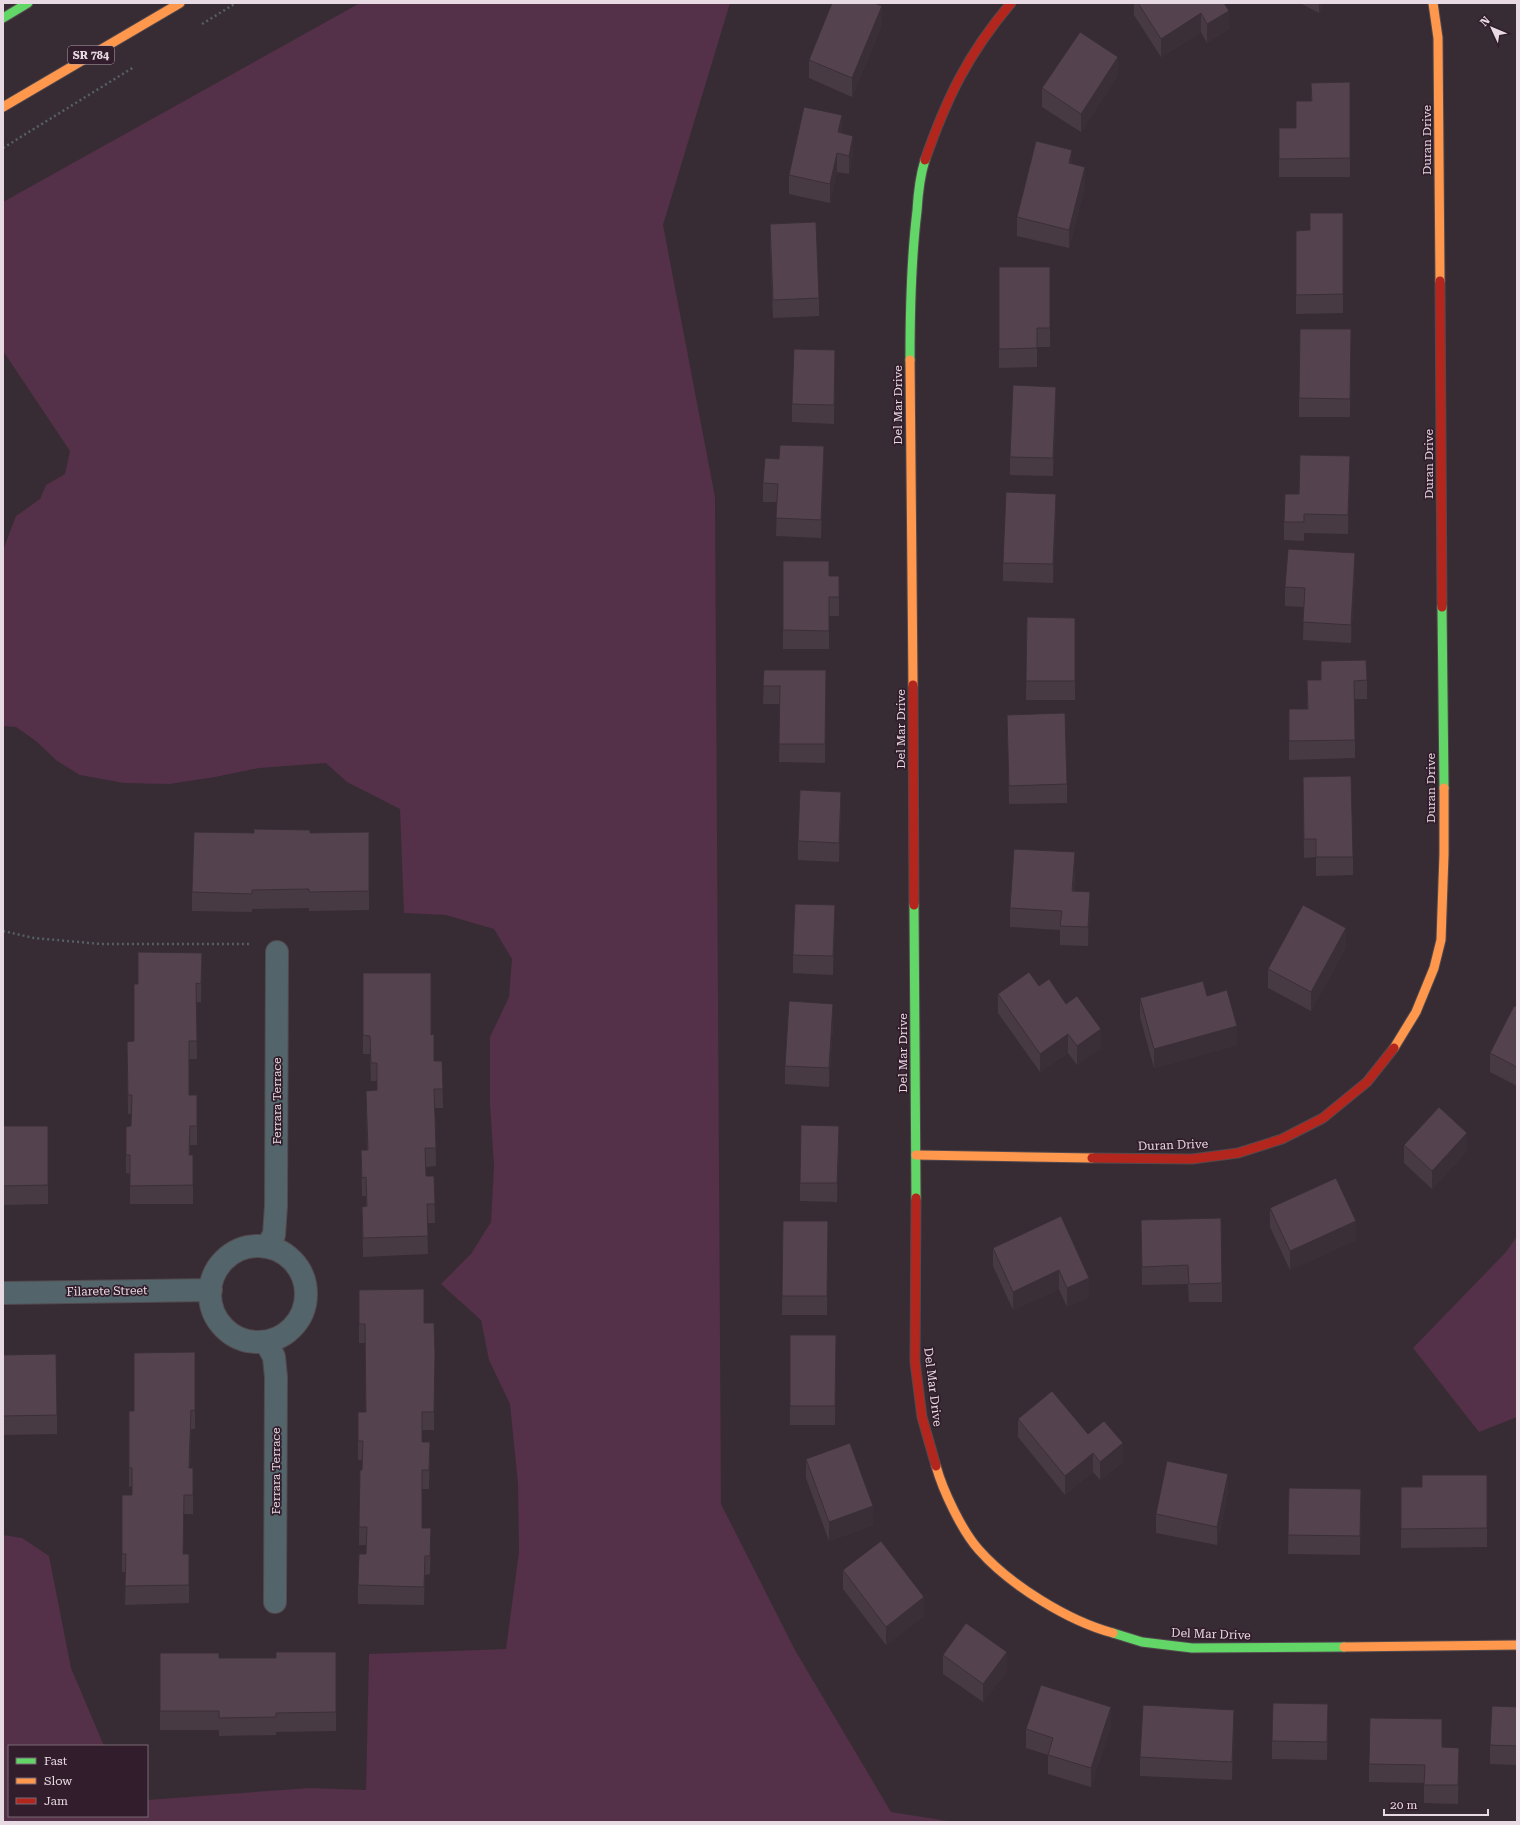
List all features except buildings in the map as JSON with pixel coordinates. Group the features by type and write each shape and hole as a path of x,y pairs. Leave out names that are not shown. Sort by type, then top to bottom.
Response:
{"street":[{"path":"3,18 28,3"},
{"name":"SR 784","path":"3,107 180,3"},
{"name":"Del Mar Drive","path":"1011,3 990,26 964,66 942,111 925,162 916,215 912,260 910,311 916,1155 915,1362 922,1417 938,1472 961,1523 979,1550 1008,1577 1049,1605 1087,1624 1142,1642 1192,1648 1517,1645"},
{"name":"Duran Drive","path":"916,1155 1192,1159 1238,1153 1282,1139 1323,1118 1367,1082 1396,1045 1416,1012 1434,968 1441,940 1444,854 1438,38 1433,3"},
{"name":"Ferrara Terrace","path":"266,1247 274,1235 276,1206 277,952"},
{"path":"266,1247 276,1249 286,1254 297,1265 304,1279 306,1292 304,1308 296,1323 277,1339 266,1342 257,1342 241,1339 228,1332 220,1323 214,1313 211,1290 212,1282 220,1266 228,1257 247,1248 266,1247"},
{"name":"Filarete Street","path":"3,1293 211,1290"},
{"name":"Ferrara Terrace","path":"266,1342 274,1357 276,1377 275,1602"}],"path":[{"path":"196,28 236,3"},
{"path":"3,148 137,65"},
{"path":"3,931 34,938 101,944 277,944 277,952"}],"shaded area":[{"path":"360,3 730,3 663,225 715,497 721,1504 795,1650 891,1812 954,1822 3,1822 3,1535 22,1538 49,1556 71,1668 104,1745 8,1745 8,1817 148,1817 148,1800 310,1788 366,1790 369,1654 506,1649 519,1552 518,1484 510,1404 489,1360 481,1320 441,1284 471,1254 491,1222 494,1166 490,1105 490,1037 509,997 512,959 494,929 446,915 404,913 400,809 347,782 326,763 259,768 169,784 124,783 80,775 57,761 36,741 16,727 3,726 3,550 16,516 40,499 46,485 65,474 70,451 3,351 3,202"},
{"path":"1517,1236 1517,1417 1479,1432 1413,1348 1506,1252"}],"traffic: fast":[{"path":"3,18 28,3"},
{"path":"910,360 913,248 920,185 925,160"},
{"path":"1442,607 1444,788"},
{"path":"914,905 916,1198"},
{"path":"1113,1633 1142,1642 1192,1648 1344,1647"}],"traffic: slow":[{"path":"3,107 180,3"},
{"path":"1433,3 1438,38 1440,281"},
{"path":"910,360 913,685"},
{"path":"1394,1048 1416,1012 1434,968 1441,940 1444,854 1444,788"},
{"path":"916,1155 1092,1158"},
{"path":"936,1466 948,1499 960,1522 979,1550 992,1563 1023,1588 1059,1611 1077,1620 1113,1633"},
{"path":"1344,1647 1517,1645"}],"traffic: jam":[{"path":"925,160 933,137 960,77 983,40 1011,3"},
{"path":"1440,281 1442,607"},
{"path":"913,685 914,905"},
{"path":"1092,1158 1192,1159 1238,1153 1282,1139 1323,1118 1367,1082 1394,1048"},
{"path":"916,1198 915,1362 922,1417 936,1466"}]}
